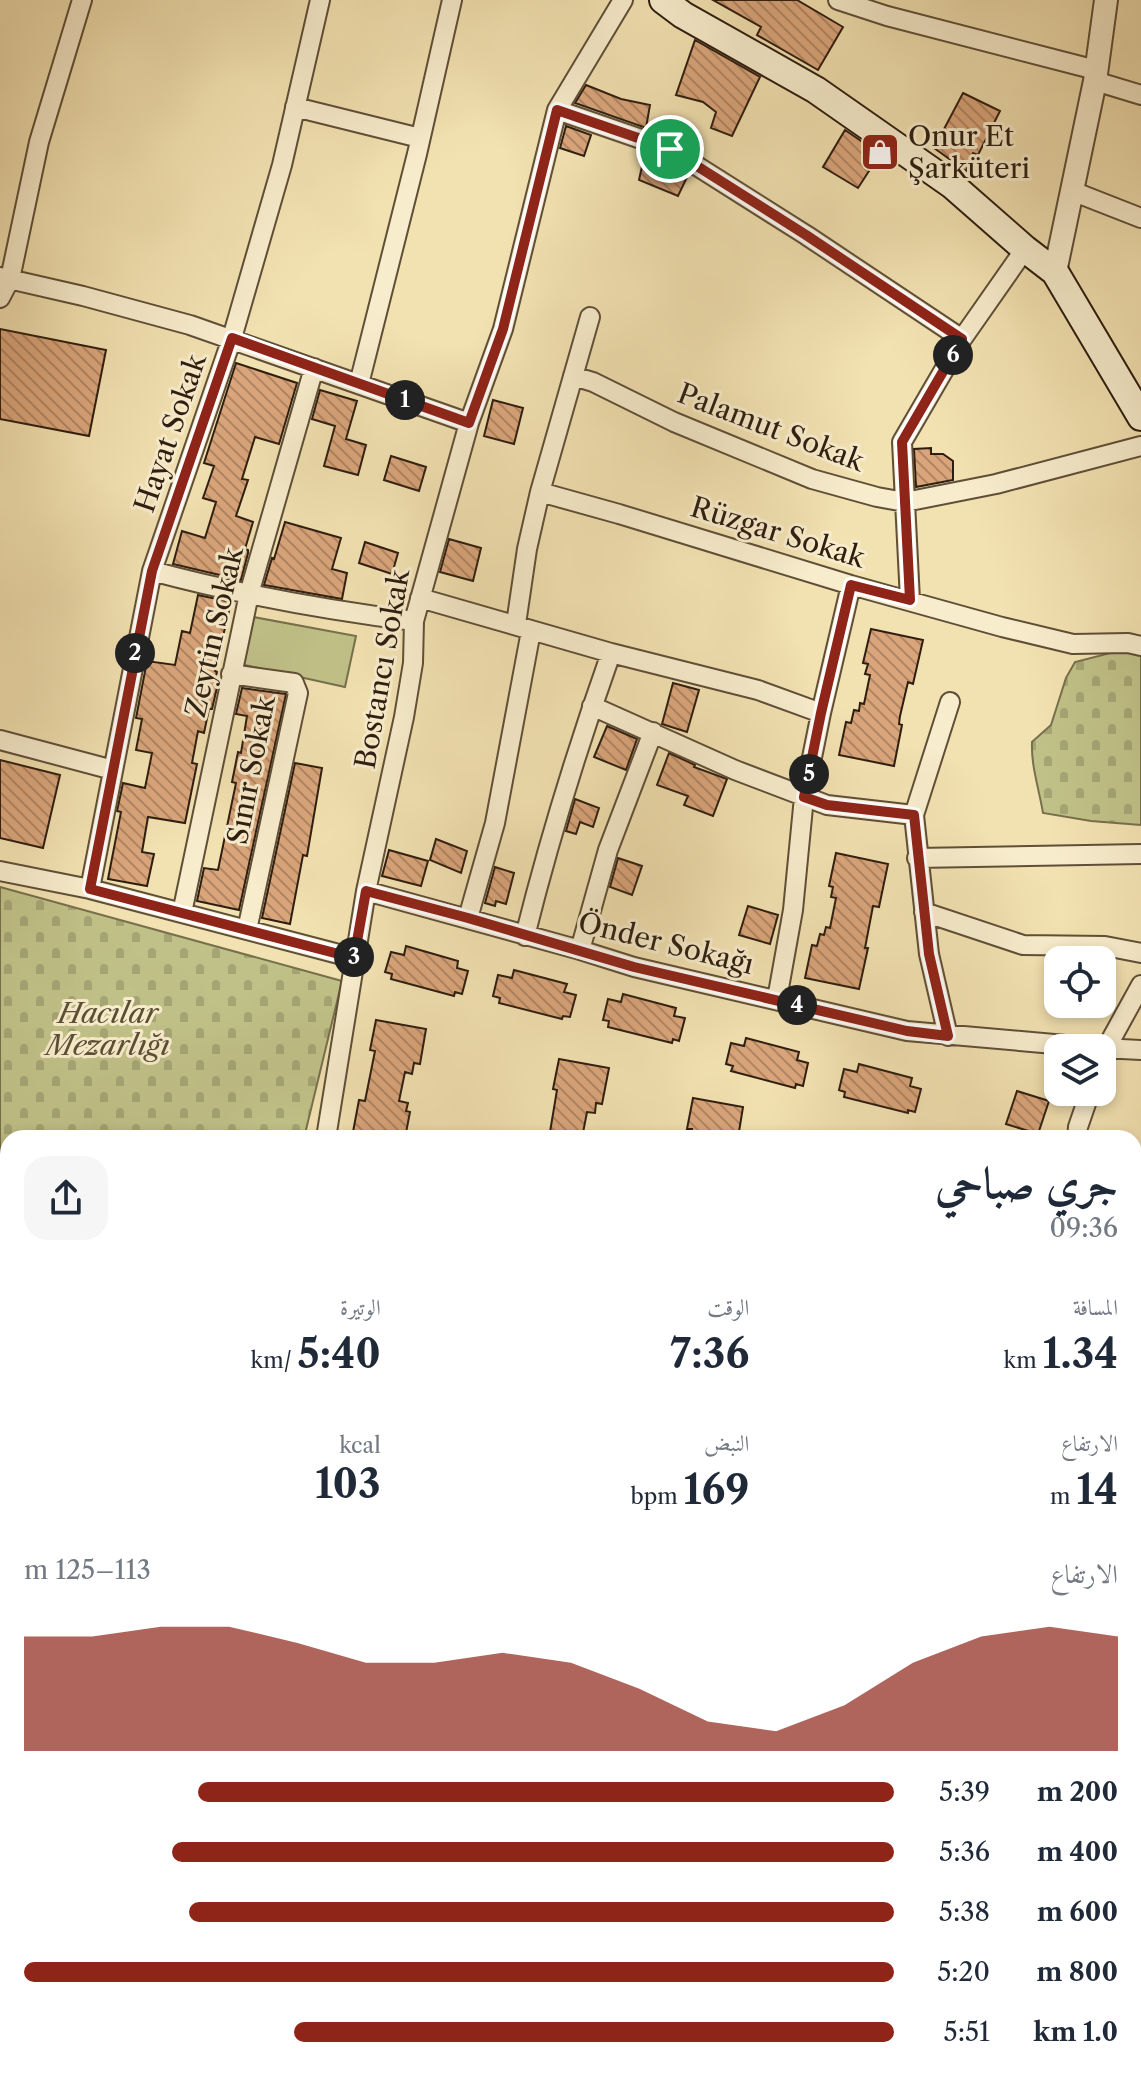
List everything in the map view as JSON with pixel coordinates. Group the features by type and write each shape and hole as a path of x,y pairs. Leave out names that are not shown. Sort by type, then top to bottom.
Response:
{"main road":[{"path":"663,0 683,15 816,90 952,185 1055,272 1141,417"}],"street":[{"path":"0,298 39,142 82,0"},
{"name":"Hayat Sokak","path":"90,889 152,571 232,338 282,165 320,0"},
{"path":"359,384 452,0"},
{"name":"Bostancı Sokak","path":"327,1130 366,891 413,663 414,621 420,598 469,423 503,329 557,110 623,0"},
{"path":"838,0 1096,76 1141,95"},
{"path":"1055,272 1096,76 1106,0"},
{"path":"295,107 420,138"},
{"path":"557,110 670,149 962,339"},
{"path":"1072,191 1141,218"},
{"path":"910,600 902,442 962,339 1025,249"},
{"path":"5,278 114,304 232,338 469,423"},
{"path":"468,918 495,823 524,628 527,549 590,317"},
{"name":"Zeytin Sokak","path":"182,913 249,594 314,368"},
{"name":"Palamut Sokak","path":"573,376 593,382 674,422 812,479 905,502 996,484 1141,446"},
{"name":"Rüzgar Sokak","path":"540,492 1002,627 1073,644 1128,643 1141,646"},
{"path":"152,571 337,611 414,621"},
{"path":"777,999 793,910 804,797 851,585"},
{"path":"420,598 611,653 758,690 821,713"},
{"path":"525,936 541,871 611,653"},
{"name":"Sınır Sokak","path":"231,674 294,683 298,693 247,930"},
{"path":"948,1036 929,954 914,815 950,702"},
{"path":"592,706 735,770 827,805 914,815"},
{"path":"580,950 608,850 653,732"},
{"path":"0,740 113,770"},
{"path":"917,858 1141,854"},
{"path":"0,871 90,889 354,958"},
{"name":"Önder Sokağı","path":"366,891 634,967 907,1031 1044,1045"},
{"path":"924,912 1023,945 1105,946 1141,953"},
{"path":"1112,1034 1141,985"},
{"name":"Önder Sokağı","path":"1116,1050 1141,1050"},
{"path":"1078,1130 1085,1106"}],"green space":[{"path":"248,616 356,636 345,687 240,664"},
{"path":"1122,650 1141,654 1141,825 1043,813 1032,742 1051,725 1066,678 1075,662"},
{"name":"Hacılar Mezarlığı","path":"0,887 342,981 306,1130 0,1130"}],"building":[{"path":"713,0 797,0 843,27 818,70 757,35 761,27"},
{"path":"695,40 760,77 732,136 711,128 716,112 703,102 676,95"},
{"path":"586,85 621,99 650,105 646,128 575,103"},
{"path":"963,93 1000,111 978,155 973,153 966,171 934,148"},
{"path":"566,126 591,135 584,156 560,148"},
{"path":"845,130 880,154 858,188 823,167"},
{"path":"645,153 665,160 688,175 678,196 639,180"},
{"path":"0,329 106,350 89,436 0,419"},
{"path":"236,363 297,383 279,444 255,437 242,479 248,480 236,516 253,522 241,580 173,564 182,531 205,538 216,502 203,498 214,466 204,463"},
{"path":"320,390 357,401 346,439 366,445 358,475 324,466 335,426 312,419"},
{"path":"493,400 523,408 514,444 484,436"},
{"path":"931,448 931,454 943,454 953,461 953,480 916,487 914,449"},
{"path":"391,456 426,467 419,491 384,480"},
{"path":"285,522 341,538 332,569 347,573 342,599 264,585"},
{"path":"449,539 481,548 473,581 440,572"},
{"path":"365,542 398,553 392,574 359,563"},
{"path":"198,595 231,602 215,671 215,679 219,679 212,709 209,709 204,733 198,731 192,763 197,764 185,823 148,817 142,852 154,854 147,886 108,879 121,812 117,811 123,783 145,788 152,753 136,750 142,719 136,718 147,661 175,665 182,631 190,633"},
{"path":"871,629 923,640 913,684 908,682 900,716 899,724 902,725 894,766 839,755 846,722 851,723 854,710 859,711 860,703 864,704 870,675 865,674 868,664 863,663"},
{"path":"673,683 699,690 687,732 662,724"},
{"path":"242,688 286,694 239,910 197,901 204,868 218,870 236,783 232,782 247,716 236,714"},
{"path":"607,726 637,739 626,770 594,757"},
{"path":"669,753 694,767 727,779 713,816 684,805 688,796 657,785"},
{"path":"0,760 60,775 43,848 0,838"},
{"path":"295,763 322,768 307,856 303,855 290,924 262,918"},
{"path":"575,799 599,808 593,827 580,822 576,834 566,831"},
{"path":"436,839 467,851 461,873 430,860"},
{"path":"389,850 428,861 421,886 382,876"},
{"path":"836,853 888,864 879,907 873,906 859,989 805,978 812,945 817,946 820,934 824,935 826,927 830,928 836,898 831,897 833,887 829,886"},
{"path":"618,858 642,866 632,895 610,887"},
{"path":"495,867 514,873 506,904 496,901 495,906 485,903"},
{"path":"748,906 778,915 770,944 739,935"},
{"path":"406,946 458,961 457,968 468,971 462,994 455,992 454,996 391,979 392,974 385,972 391,952 404,955"},
{"path":"514,970 567,984 564,992 576,995 570,1017 563,1016 562,1019 499,1003 500,998 493,996 498,975 512,978"},
{"path":"623,994 676,1008 674,1016 685,1018 679,1041 673,1039 672,1043 608,1027 609,1021 603,1020 608,999 621,1002"},
{"path":"376,1020 426,1029 420,1064 414,1063 412,1074 405,1072 399,1101 408,1103 406,1111 410,1112 407,1130 353,1130 359,1100 365,1101 375,1051 370,1050"},
{"path":"746,1038 799,1052 797,1060 808,1063 803,1086 796,1084 795,1088 731,1071 733,1066 726,1064 731,1043 744,1046"},
{"path":"559,1059 609,1068 602,1104 596,1103 595,1113 587,1112 584,1130 550,1130 557,1090 553,1089"},
{"path":"859,1064 912,1078 910,1086 921,1089 915,1112 908,1110 908,1113 844,1097 845,1092 839,1090 844,1069 857,1072"},
{"path":"1017,1091 1044,1099 1044,1106 1047,1106 1039,1130 1025,1130 1006,1124"},
{"path":"693,1098 743,1107 739,1130 687,1129"}],"place":[{"name":"Onur Et Şarküteri","path":"880,152"}],"route":[{"path":"557,110 670,149 962,339 902,442 910,600 851,585 804,797 827,805 914,815 929,954 948,1036 907,1031 634,967 366,891 354,958 90,889 152,571 232,338 469,423 503,329 557,110"}]}
